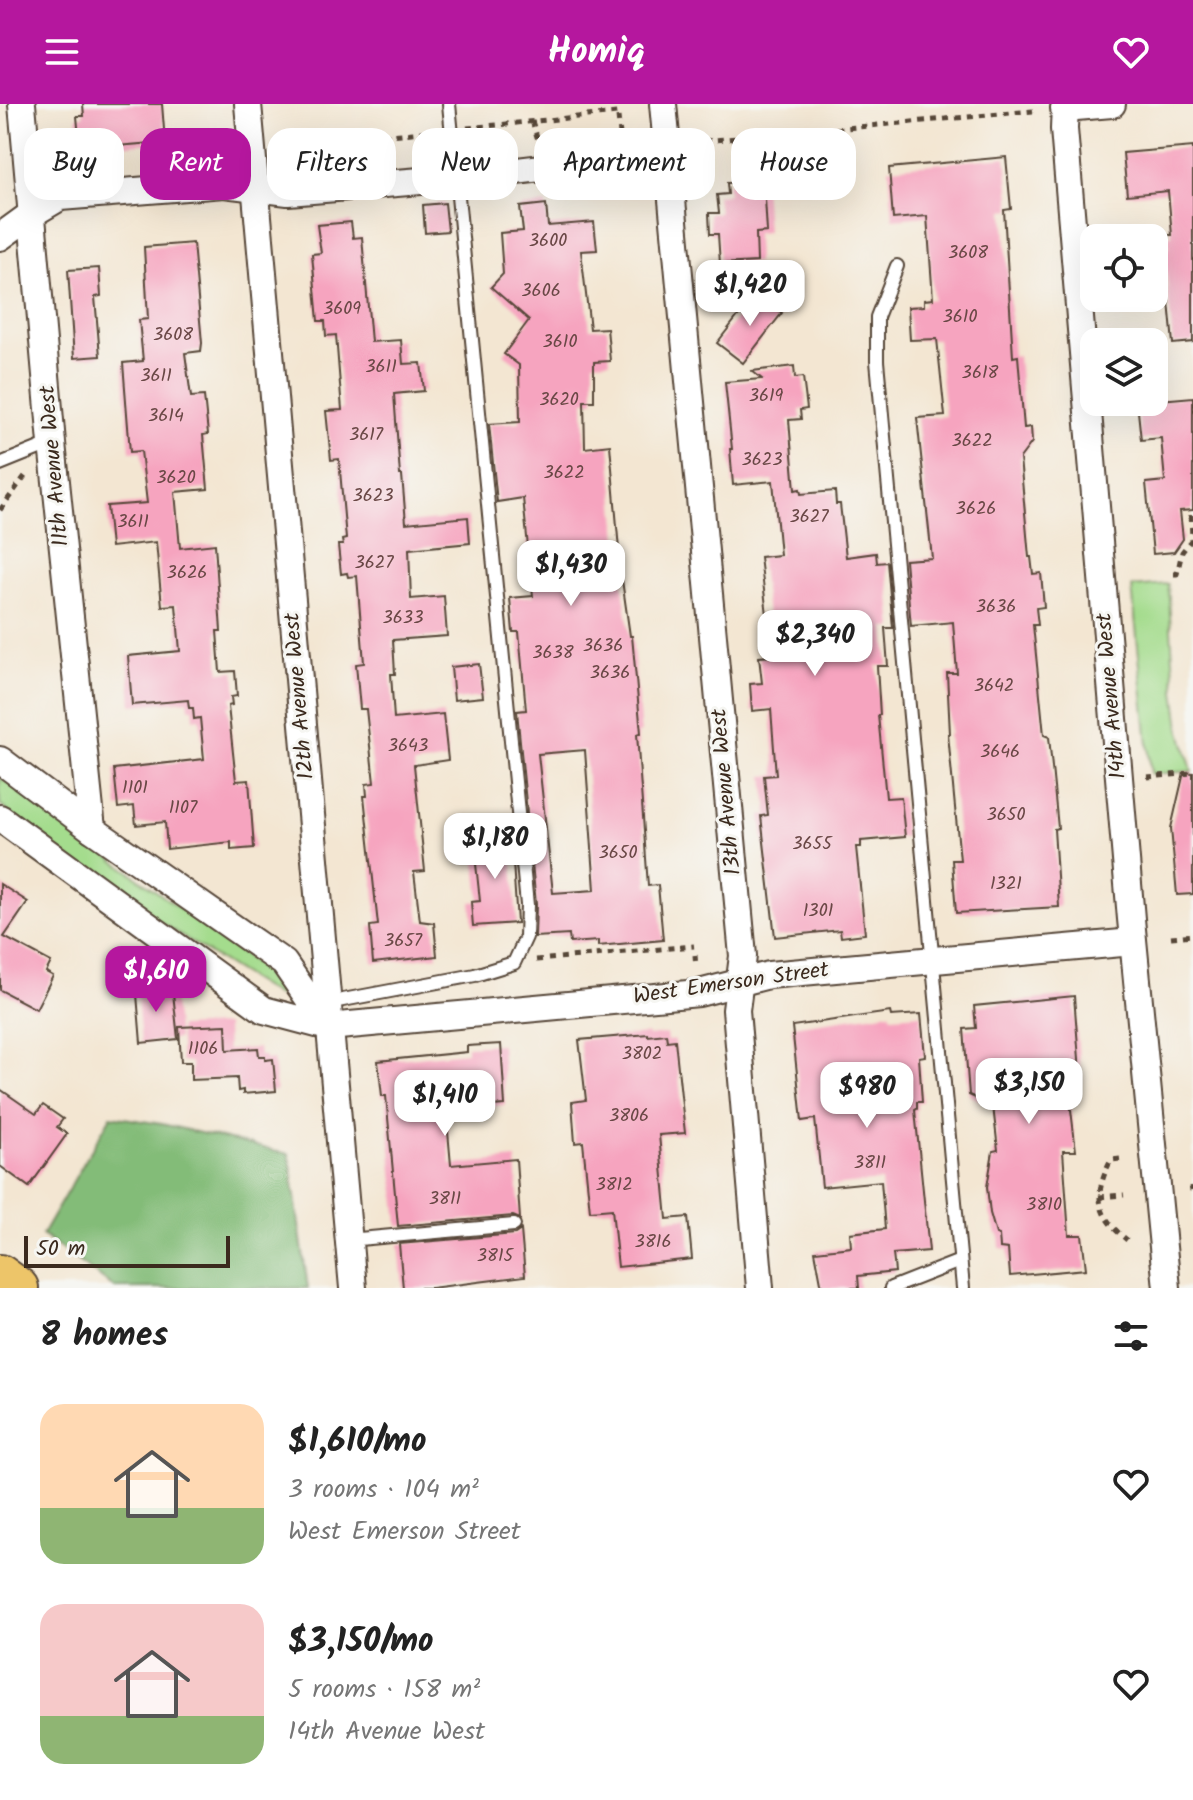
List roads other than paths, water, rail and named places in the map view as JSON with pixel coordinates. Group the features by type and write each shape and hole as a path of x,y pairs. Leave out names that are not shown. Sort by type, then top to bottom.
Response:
{"main road":[{"path":"0,1275 18,1288"}],"street":[{"name":"11th Avenue West","path":"22,104 52,443 92,829"},
{"name":"12th Avenue West","path":"248,104 353,1288"},
{"name":"13th Avenue West","path":"663,104 665,128"},
{"path":"1064,106 1112,104"},
{"name":"14th Avenue West","path":"1064,106 1133,942 1167,1288"},
{"path":"0,237 60,197 224,184 288,192 412,182"},
{"name":"13th Avenue West","path":"672,200 743,956 736,1010 760,1288"},
{"path":"0,760 92,829 284,963 327,1015"},
{"name":"West Emerson Street","path":"0,818 264,1010 327,1015 699,993 769,975 1133,942"}],"lane":[{"path":"449,104 452,128"},
{"name":"West Emerson Street","path":"327,1015 514,963 526,937 527,905 459,200"},
{"path":"897,266 877,317 877,361 963,1288"},
{"path":"0,464 52,443"},
{"path":"348,1240 514,1225"},
{"path":"891,1288 960,1261"}]}
